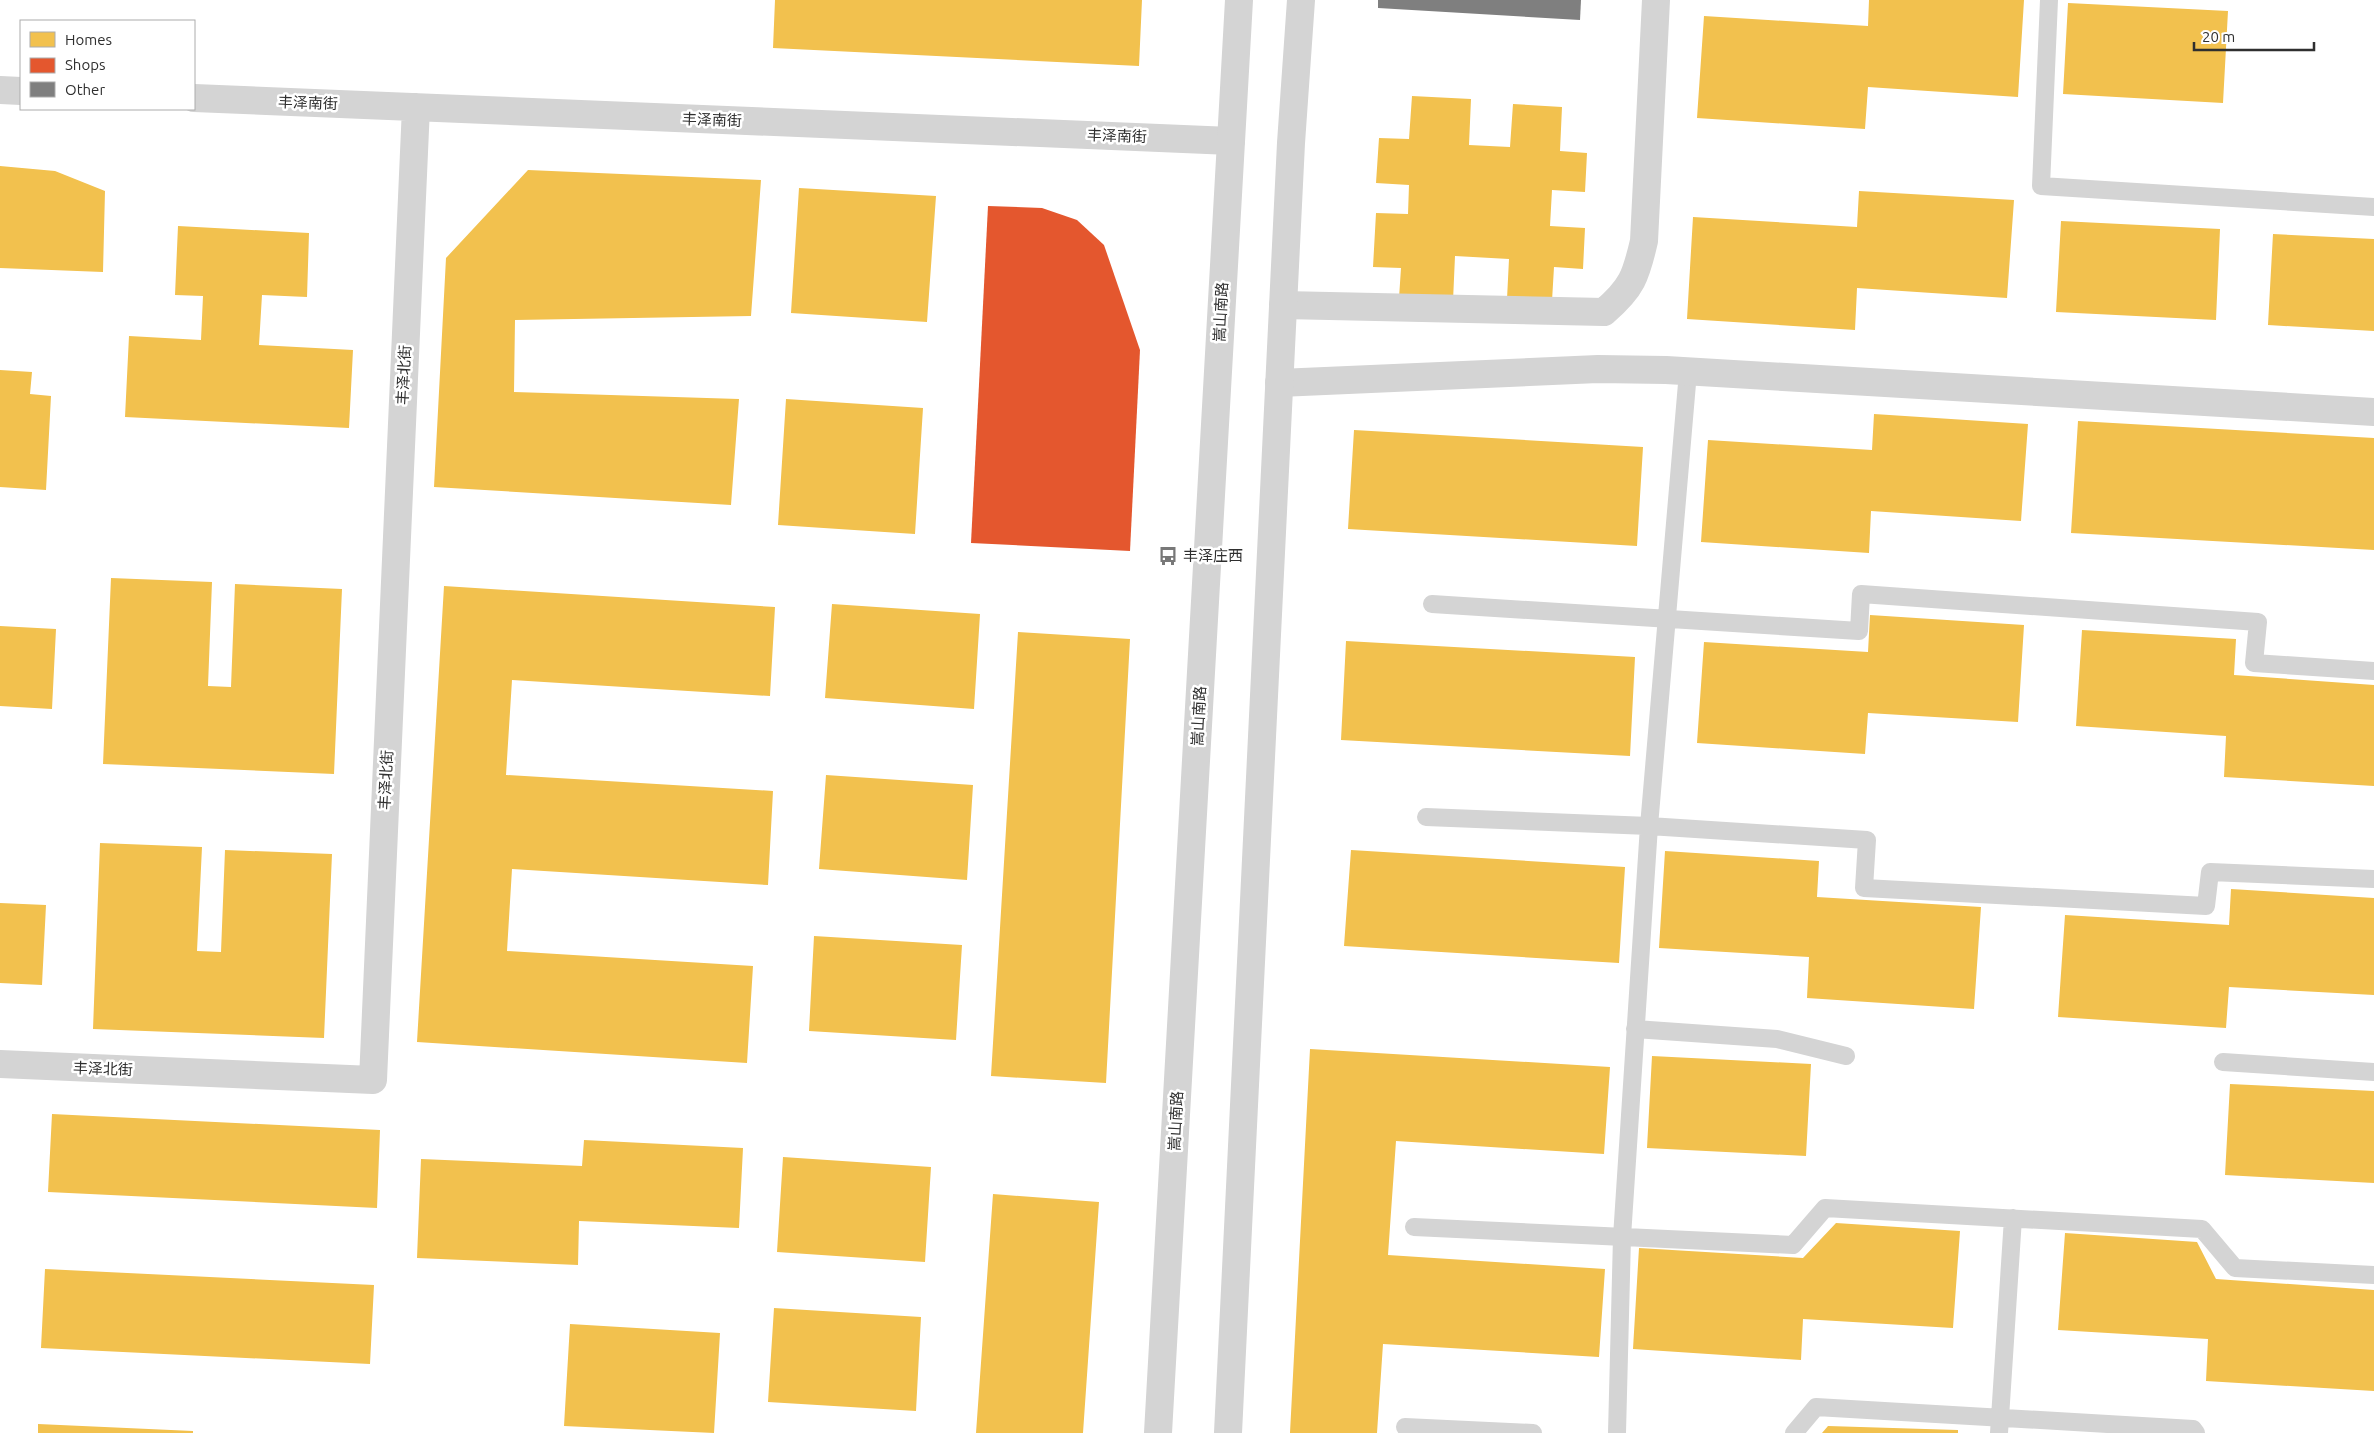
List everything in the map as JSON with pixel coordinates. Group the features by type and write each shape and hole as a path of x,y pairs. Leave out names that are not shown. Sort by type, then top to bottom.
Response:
{"street":[{"name":"嵩山南路","path":"1158,1433 1239,0"},
{"path":"1228,1433 1279,383 1301,0"},
{"path":"1283,305 1604,312 1622,296 1637,272 1644,241 1656,0"},
{"path":"0,90 20,91"},
{"name":"丰泽南街","path":"195,98 1231,141"},
{"name":"丰泽北街","path":"0,1064 373,1080 416,107"},
{"path":"1279,383 1598,369 1688,372 2374,412"}],"lane":[{"path":"2049,0 2041,186 2374,208"},
{"path":"1617,1433 1622,1237 1649,826 1688,372"},
{"path":"1432,604 1859,631 1861,594 2258,622 2254,663 2374,671"},
{"path":"1426,817 1649,826 1866,840 1864,888 2206,906 2210,872 2374,879"},
{"path":"1636,1029 1777,1039 1846,1056"},
{"path":"2223,1062 2374,1072"},
{"path":"1414,1227 1793,1245 1825,1208 2202,1229 2235,1268 2374,1274"},
{"path":"1999,1425 2013,1218"},
{"path":"1794,1433 1816,1407 1999,1425 2192,1429 2196,1433"},
{"path":"1405,1427 1533,1433"}],"building: Homes":[{"path":"775,0 1142,0 1139,66 773,48"},
{"path":"1869,0 2024,0 2018,97 1868,87 1865,129 1697,118 1704,16 1868,26"},
{"path":"2068,3 2228,11 2223,103 2063,94"},
{"path":"1412,96 1471,99 1469,145 1510,147 1513,104 1562,107 1560,151 1587,153 1585,192 1552,190 1550,226 1585,228 1583,269 1554,267 1552,301 1507,299 1509,259 1455,256 1453,301 1399,298 1401,268 1373,267 1376,213 1408,214 1409,185 1376,183 1379,138 1409,139"},
{"path":"0,166 55,171 105,191 103,272 0,268"},
{"path":"528,170 761,180 751,316 515,320 514,392 739,399 731,505 434,487 446,258"},
{"path":"799,188 936,196 927,322 791,313"},
{"path":"1859,191 2014,200 2007,298 1857,288 1855,330 1687,319 1693,217 1857,227"},
{"path":"2061,221 2220,229 2216,320 2056,312"},
{"path":"178,226 309,233 307,297 262,295 259,345 353,350 349,428 125,417 129,336 201,340 203,296 175,295"},
{"path":"2273,234 2374,239 2374,331 2268,325"},
{"path":"0,370 32,372 30,394 51,396 46,490 0,487"},
{"path":"786,399 923,408 915,534 778,525"},
{"path":"1874,414 2028,424 2021,521 1871,511 1869,553 1701,542 1708,440 1872,450"},
{"path":"2078,421 2374,438 2374,550 2071,533"},
{"path":"1354,430 1643,447 1637,546 1348,529"},
{"path":"111,578 212,582 208,686 231,687 235,584 342,589 334,774 103,764"},
{"path":"444,586 775,607 770,696 512,680 506,775 773,791 768,885 512,869 507,951 753,966 747,1063 417,1042"},
{"path":"832,604 980,614 974,709 825,698"},
{"path":"1870,615 2024,625 2018,722 1868,713 1865,754 1697,743 1704,642 1868,652"},
{"path":"0,626 56,629 52,709 0,706"},
{"path":"2082,630 2236,639 2234,675 2374,685 2374,786 2224,777 2226,736 2076,726"},
{"path":"1018,632 1130,639 1106,1083 991,1076"},
{"path":"1346,641 1635,657 1630,756 1341,740"},
{"path":"826,775 973,785 967,880 819,869"},
{"path":"100,843 202,847 197,951 221,952 225,850 332,854 324,1038 93,1029"},
{"path":"1351,850 1625,867 1619,963 1344,946"},
{"path":"1665,851 1819,861 1817,897 1981,907 1974,1009 1807,998 1809,957 1659,948"},
{"path":"2231,889 2374,898 2374,995 2229,987 2226,1028 2058,1017 2065,915 2229,925"},
{"path":"0,903 46,905 42,985 0,983"},
{"path":"814,936 962,945 956,1040 809,1031"},
{"path":"1310,1049 1610,1067 1604,1154 1396,1141 1388,1255 1605,1269 1599,1357 1383,1344 1377,1433 1290,1433"},
{"path":"1652,1056 1811,1064 1806,1156 1647,1148"},
{"path":"2230,1084 2374,1091 2374,1183 2225,1175"},
{"path":"52,1114 380,1130 377,1208 48,1192"},
{"path":"584,1140 743,1148 739,1228 579,1221 578,1265 417,1258 421,1159 582,1166"},
{"path":"783,1157 931,1167 925,1262 777,1252"},
{"path":"993,1194 1099,1202 1083,1433 976,1433"},
{"path":"1836,1223 1960,1231 1953,1328 1803,1319 1801,1360 1633,1349 1639,1248 1803,1258"},
{"path":"2065,1233 2197,1242 2216,1279 2374,1290 2374,1391 2206,1381 2208,1339 2058,1330"},
{"path":"45,1269 374,1285 370,1364 41,1348"},
{"path":"774,1308 921,1317 916,1411 768,1402"},
{"path":"570,1324 720,1333 714,1433 564,1426"},
{"path":"38,1424 193,1431 193,1433 38,1433"},
{"path":"1828,1426 1958,1430 1958,1433 1822,1433"}],"building: Shops":[{"path":"988,206 1042,208 1077,220 1104,245 1140,350 1130,551 971,543"}],"building: Other":[{"path":"1378,0 1581,0 1580,20 1378,8"}],"place":[{"name":"丰泽庄西","path":"1168,556"}]}
